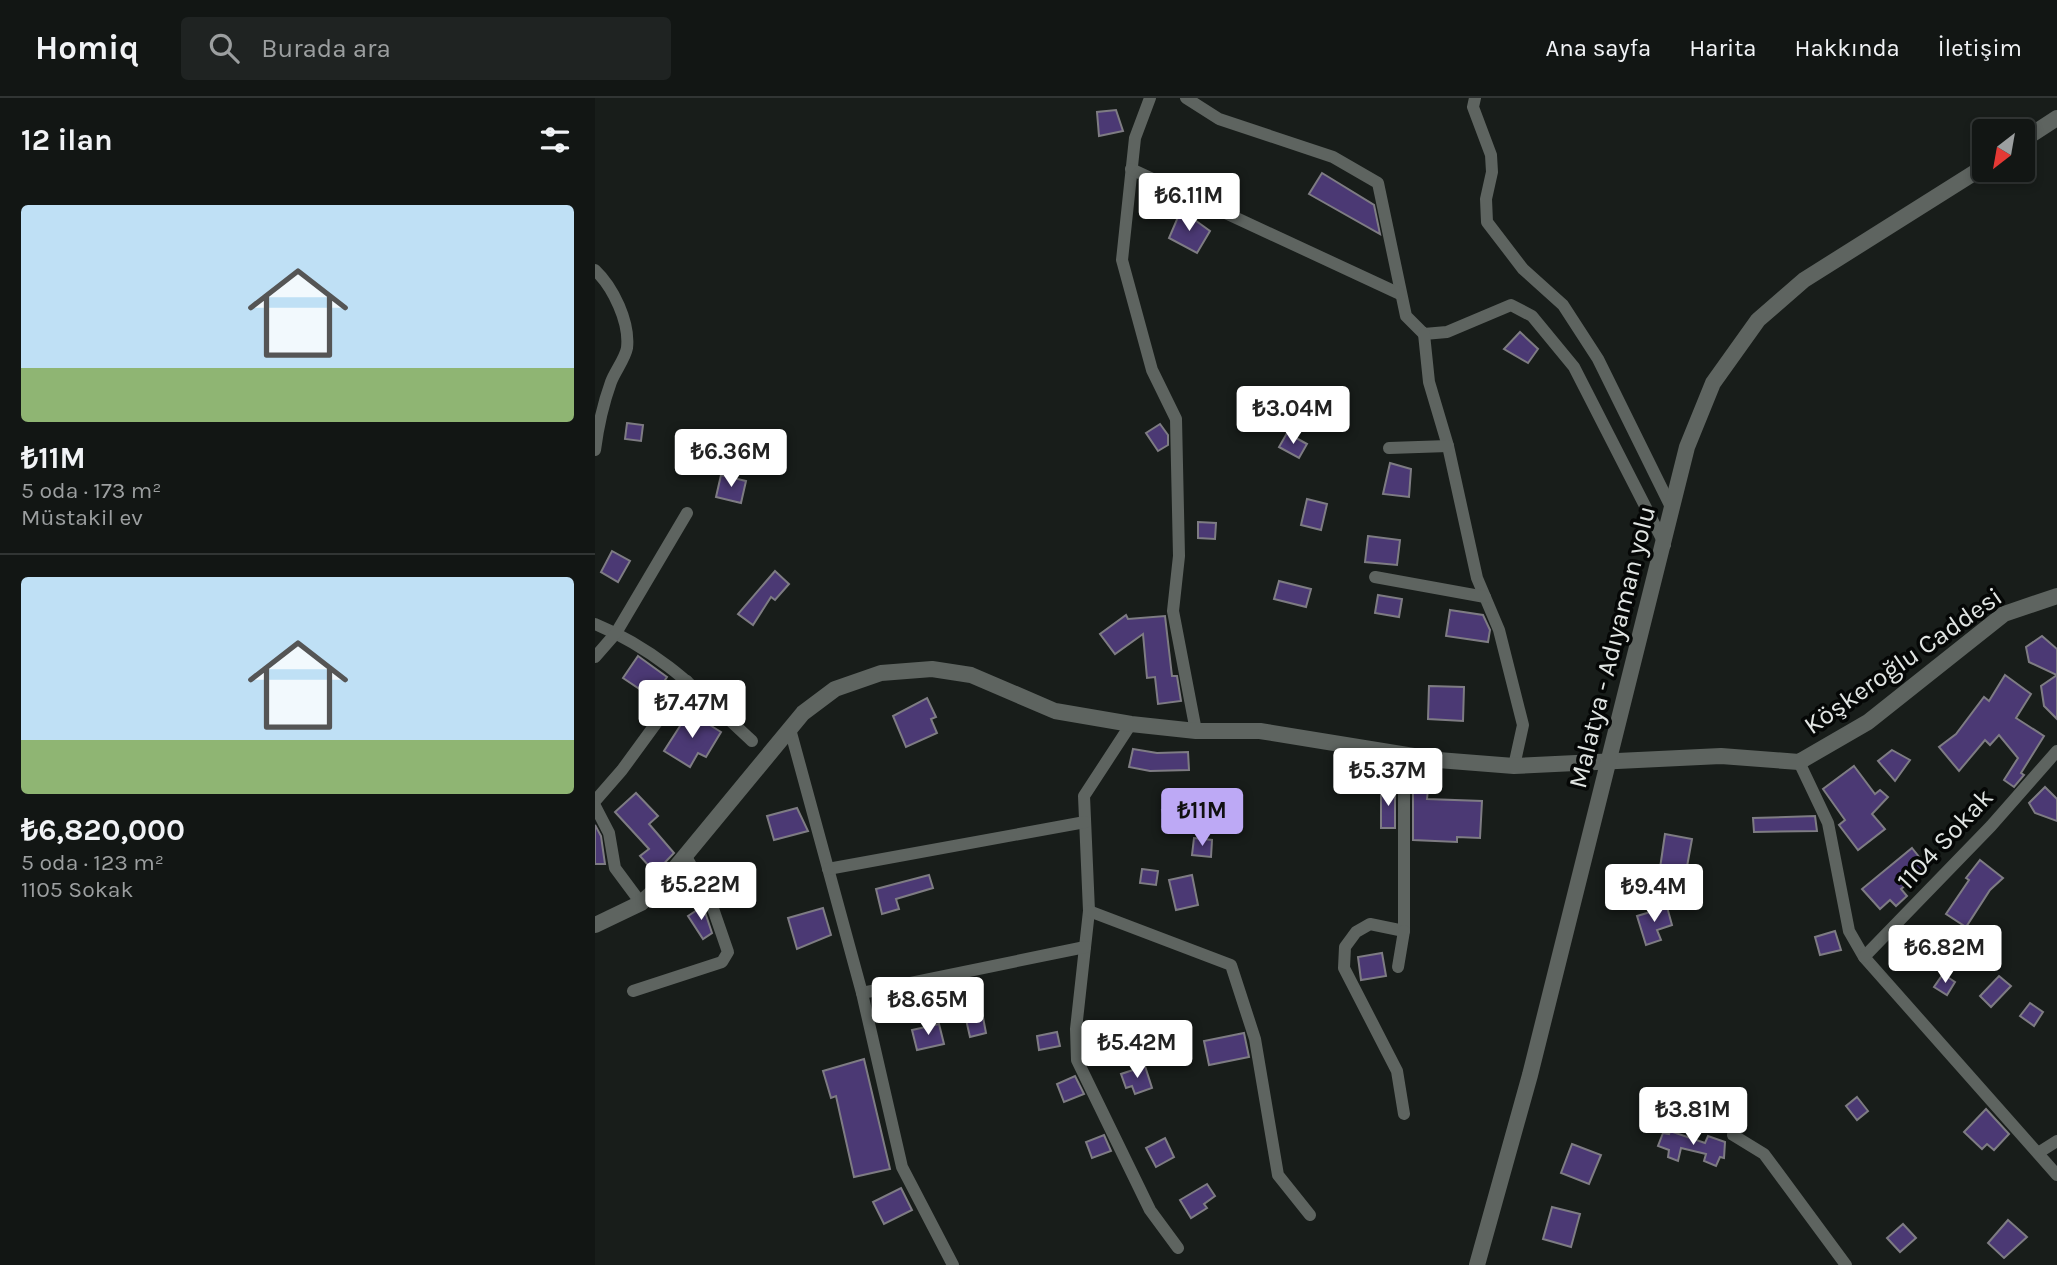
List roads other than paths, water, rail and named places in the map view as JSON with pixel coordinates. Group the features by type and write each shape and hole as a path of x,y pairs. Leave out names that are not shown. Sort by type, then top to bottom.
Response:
{"main road":[{"path":"2035,133 2057,118"},
{"name":"Malatya - Adıyaman yolu","path":"1477,1265 1530,1075 1665,545 1671,507 1687,447 1713,383 1758,320 1804,280 1972,174"},
{"name":"Köşkeroğlu Caddesi","path":"641,903 685,855 803,713 835,689 881,673 932,669 971,675 1055,711 1131,724 1196,731 1260,732 1404,755 1514,766 1721,756 1799,762 1868,722 2004,614 2057,596"},
{"path":"595,925 641,903"}],"street":[{"path":"1150,98 1135,138 1122,260 1152,370 1176,419 1179,556 1173,611 1196,731"},
{"path":"1186,98 1219,120 1333,157 1378,183 1400,294 1406,316 1424,334 1429,382 1448,446 1477,579 1499,630 1523,725 1514,766"},
{"path":"1475,98 1473,107 1490,155 1492,172 1486,199 1486,222 1523,269 1563,305 1598,359 1671,507"},
{"path":"1131,169 1400,294"},
{"path":"595,270 611,288 626,331 627,350 611,382 598,427 595,450"},
{"path":"1424,334 1447,332 1511,304 1532,316 1574,367 1665,545"},
{"path":"1389,448 1448,446"},
{"path":"595,657 616,633 687,513"},
{"path":"1375,577 1485,597"},
{"path":"595,624 632,639 687,681 752,740"},
{"path":"641,903 615,868 609,833 595,804 687,681"},
{"path":"1131,724 1084,796 1089,911 1076,1029 1077,1060 1150,1210 1178,1248"},
{"path":"790,729 862,993 902,1167 953,1265"},
{"name":"1104 Sokak","path":"1864,957 1991,826 2057,751"},
{"path":"1398,967 1404,931 1404,755"},
{"path":"1799,762 1828,823 1849,931 1864,957 2057,1175"},
{"path":"828,869 1085,822"},
{"path":"633,991 722,962 729,952 709,897 685,855"},
{"path":"1089,911 1231,965 1255,1039 1277,1175 1310,1215"},
{"path":"1404,931 1370,924 1356,932 1345,947 1344,968 1397,1072 1404,1114"},
{"path":"862,993 1085,947"},
{"path":"1733,1135 1763,1154 1846,1265"},
{"path":"2038,1153 2057,1141"}]}
